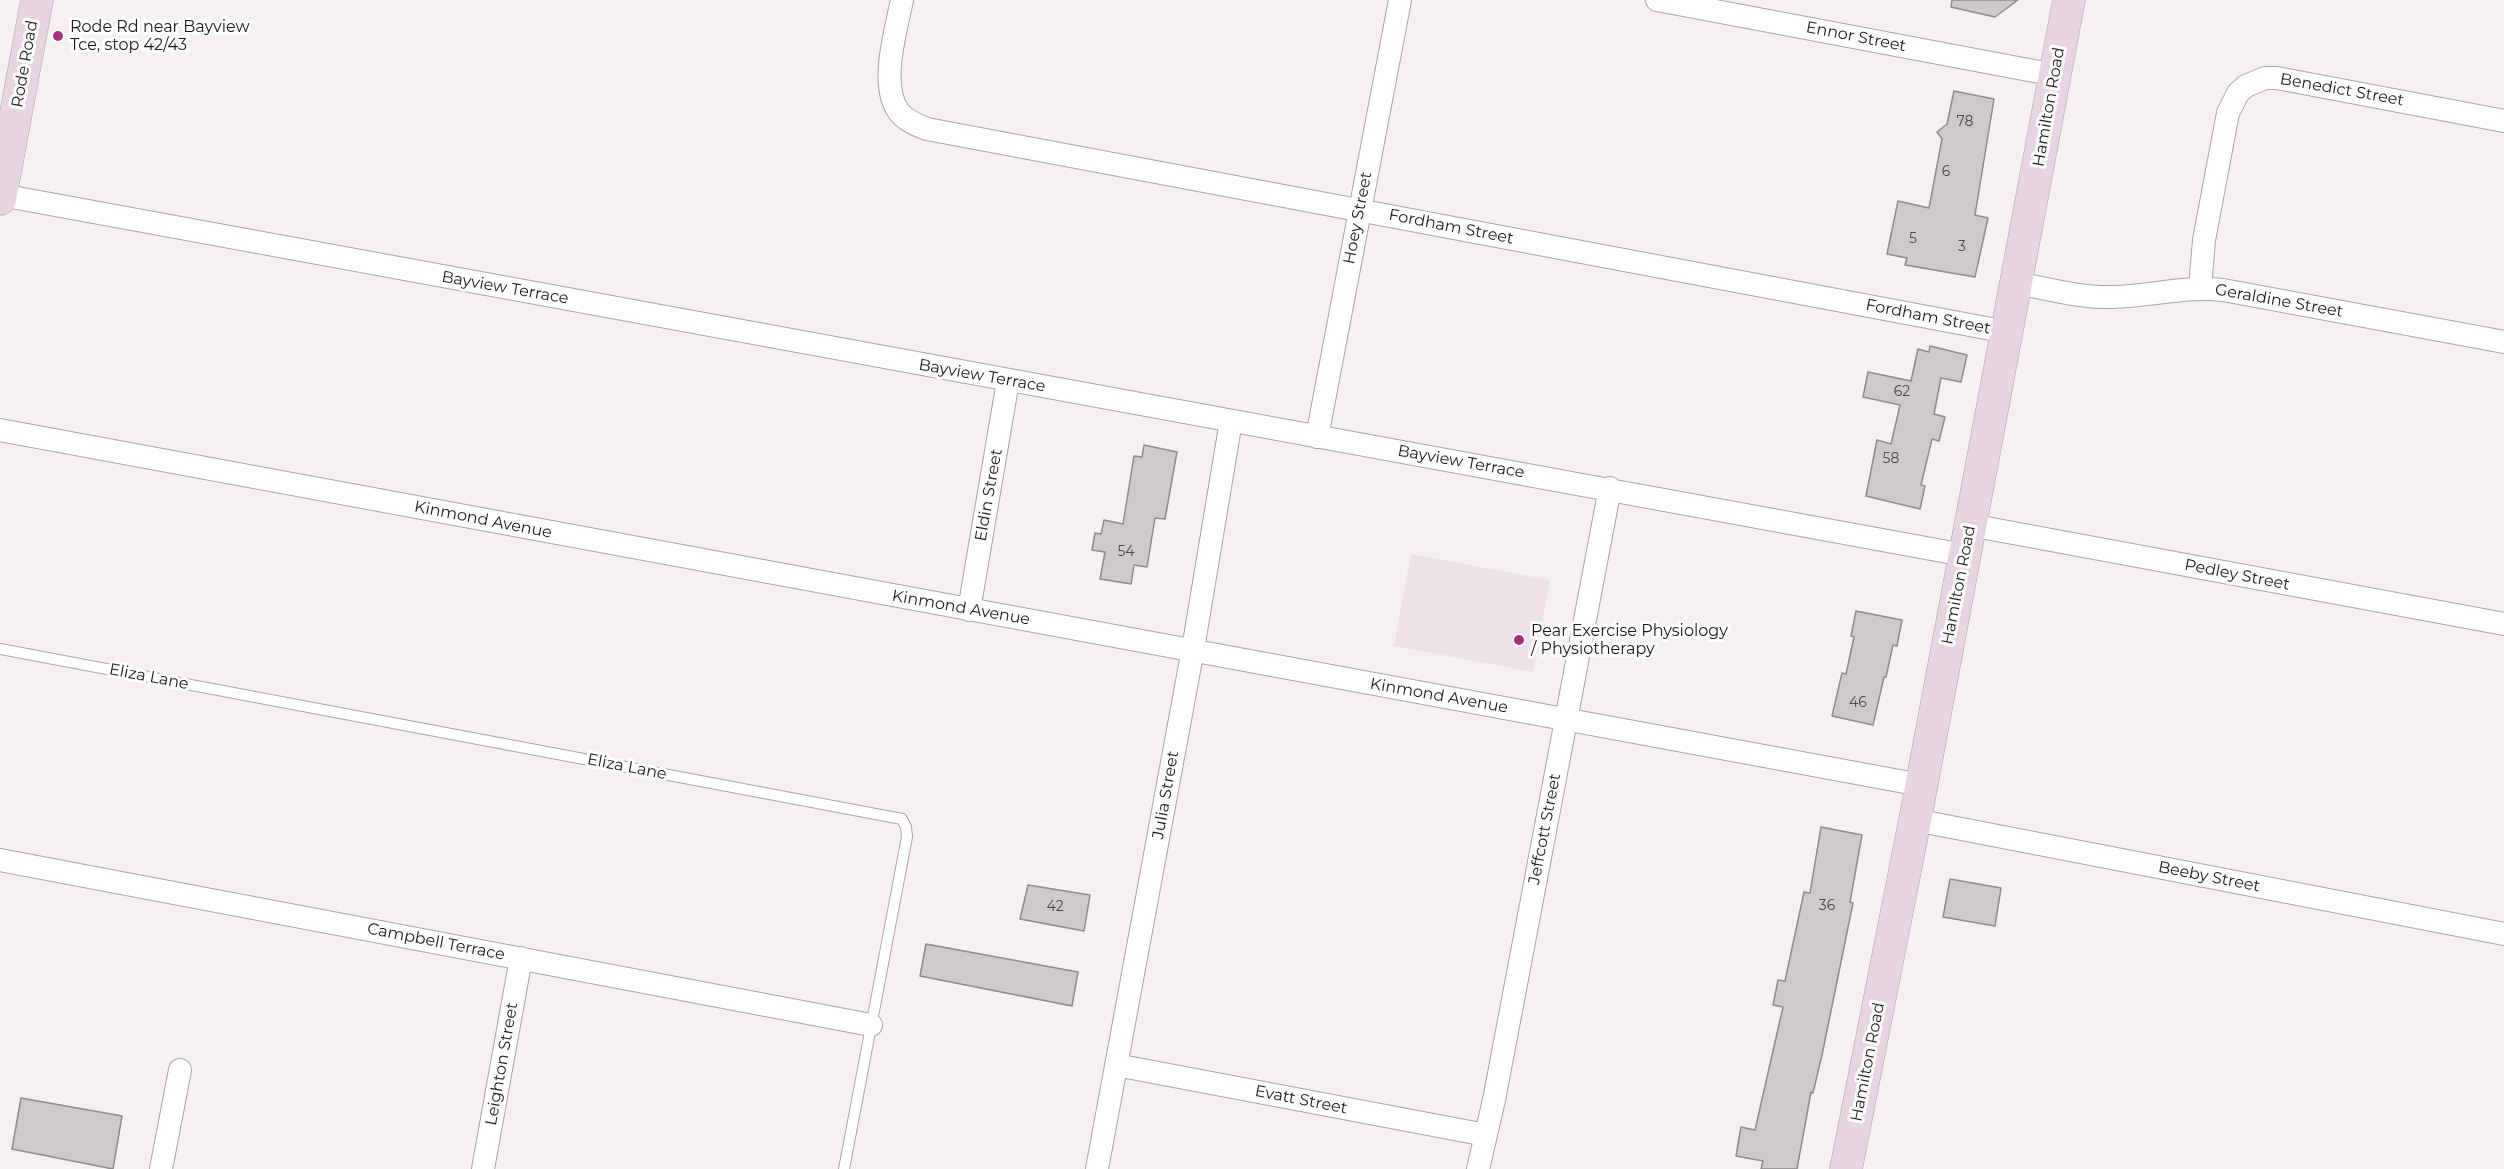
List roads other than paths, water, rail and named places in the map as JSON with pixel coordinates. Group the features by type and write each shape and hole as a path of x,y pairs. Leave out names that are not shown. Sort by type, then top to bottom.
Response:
{"main road":[{"name":"Rode Road","path":"0,197 37,0"},
{"name":"Hamilton Road","path":"1846,1169 1922,785 2069,0"}],"street":[{"name":"Fordham Street","path":"902,0 889,80 899,111 916,125 942,133 2007,332"},
{"name":"Hoey Street","path":"1317,437 1400,0"},
{"name":"Ennor Street","path":"1657,0 2055,75"},
{"name":"Benedict Street","path":"2200,288 2204,240 2228,113 2238,93 2254,81 2277,78 2504,121"},
{"name":"Bayview Terrace","path":"0,197 1317,437 1610,488 1964,555"},
{"name":"Geraldine Street","path":"2017,283 2095,297 2200,288 2244,293 2504,342"},
{"name":"Eldin Street","path":"969,610 1008,381"},
{"name":"Julia Street","path":"1097,1169 1192,649 1231,421"},
{"name":"Kinmond Avenue","path":"0,430 1922,785"},
{"name":"Jeffcott Street","path":"1478,1169 1610,488"},
{"name":"Pedley Street","path":"1970,525 2504,624"},
{"name":"Beeby Street","path":"1915,820 2504,934"},
{"name":"Campbell Terrace","path":"0,860 871,1024"},
{"name":"Leighton Street","path":"483,1169 521,958"},
{"name":"Evatt Street","path":"1116,1065 1486,1135"},
{"path":"161,1169 180,1070"}],"lane":[{"name":"Eliza Lane","path":"0,648 902,819 907,837 844,1169"}],"place":[{"name":"Rode Rd near Bayview Tce, stop 42/43","path":"58,36"},
{"name":"Pear Exercise Physiology / Physiotherapy","path":"1519,640"}]}
